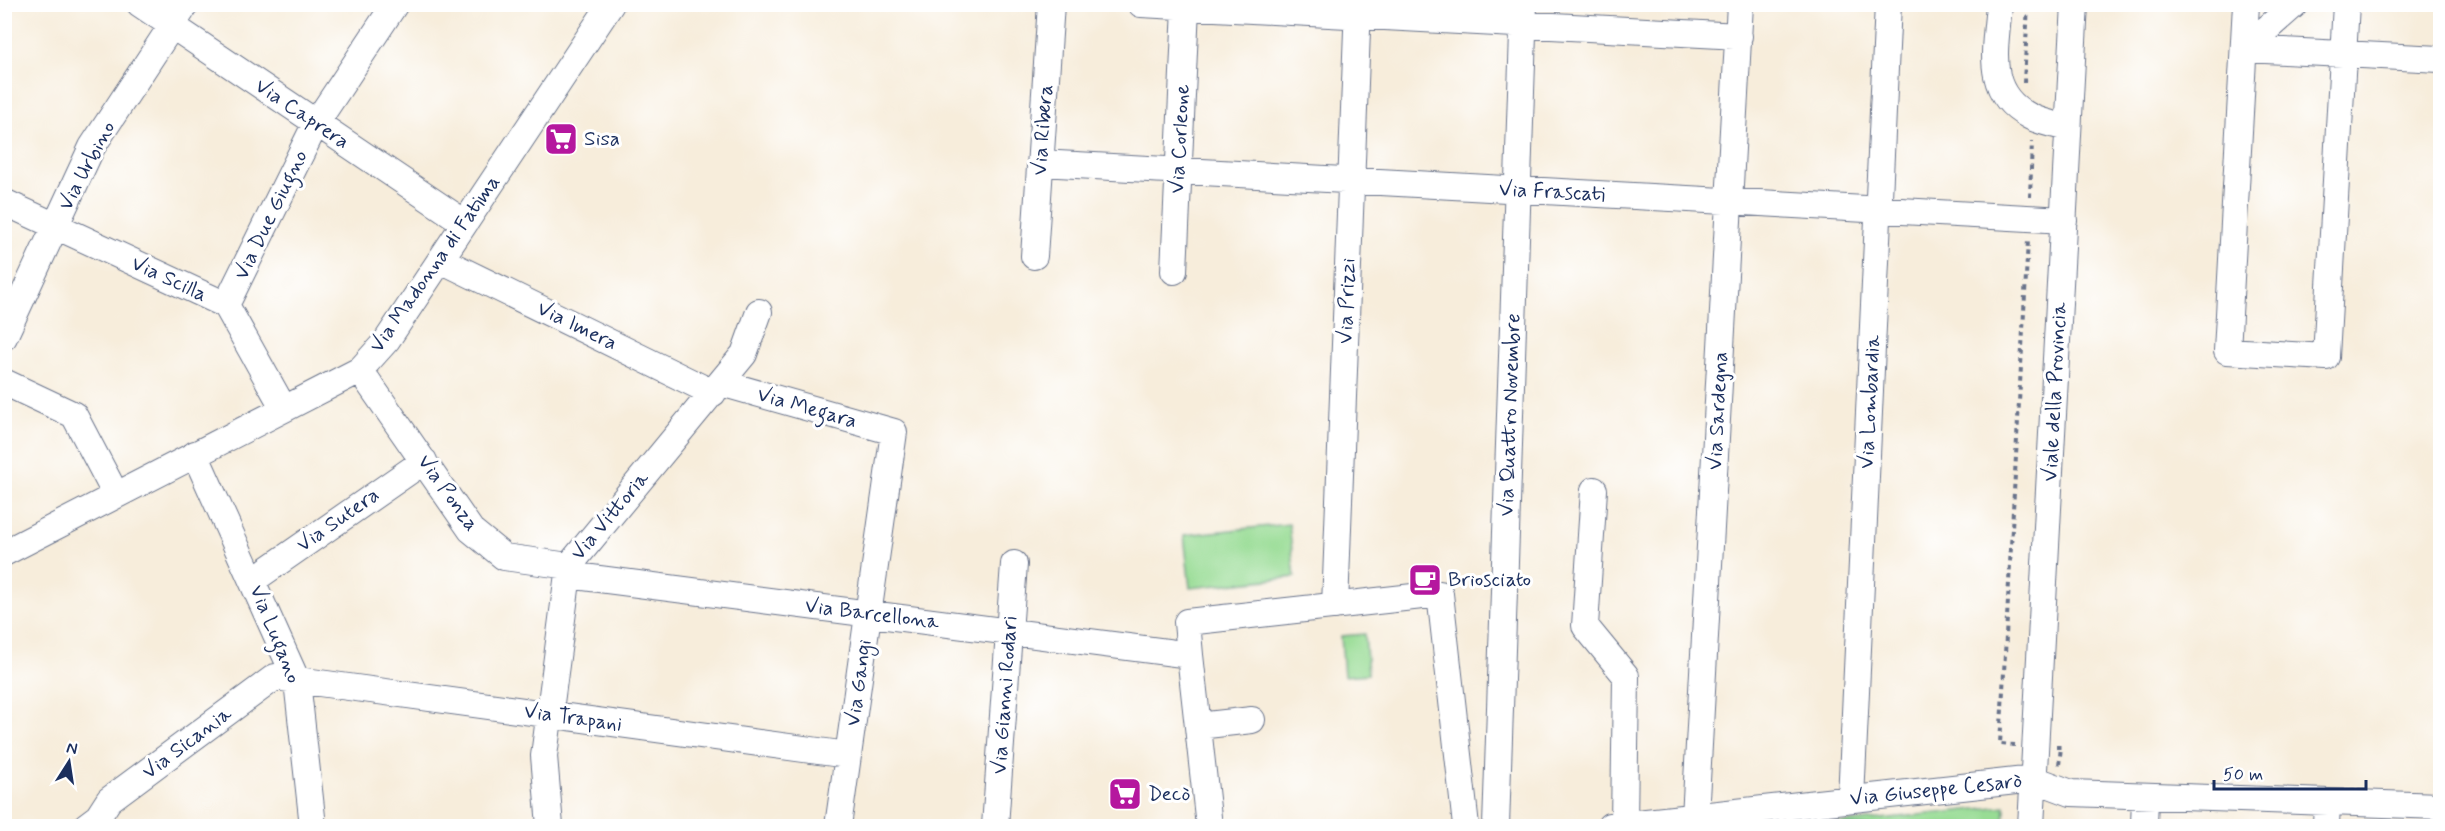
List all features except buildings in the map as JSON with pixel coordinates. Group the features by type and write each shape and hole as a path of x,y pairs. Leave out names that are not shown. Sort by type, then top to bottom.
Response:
{"street":[{"name":"Via Caprera","path":"140,4 465,223"},
{"name":"Via Urbino","path":"4,337 92,147 186,4"},
{"name":"Via Due Giugno","path":"226,305 316,123 395,4"},
{"name":"Via Madonna di Fatima","path":"4,553 360,370 387,340 611,4"},
{"name":"Via Ribera","path":"1034,256 1051,4"},
{"path":"1141,4 1524,15 1739,36"},
{"name":"Via Sardegna","path":"1695,817 1740,4"},
{"name":"Via Lombardia","path":"1851,799 1888,4"},
{"path":"1998,4 1995,73 2000,89 2007,100 2029,116 2068,128"},
{"name":"Viale della Provincia","path":"2031,826 2075,4"},
{"path":"2246,4 2228,351 2326,357 2346,4"},
{"path":"2244,49 2295,4"},
{"name":"Via Corleone","path":"1174,271 1186,7"},
{"name":"Via Prizzi","path":"1336,596 1357,10"},
{"name":"Via Quattro Novembre","path":"1496,826 1524,15"},
{"path":"2244,49 2440,59"},
{"name":"Via Frascati","path":"1040,163 2064,220"},
{"name":"Via Scilla","path":"4,202 226,305 284,409"},
{"name":"Via Imera","path":"441,260 717,388"},
{"name":"Via Vittoria","path":"550,826 544,756 569,571 744,354 759,312"},
{"name":"Via Ponza","path":"360,370 471,530 504,557 569,571"},
{"path":"4,382 74,415 116,495"},
{"name":"Via Megara","path":"717,388 894,432"},
{"name":"Via Gangi","path":"838,826 894,432"},
{"name":"Via Lugano","path":"195,454 297,681 313,826"},
{"name":"Via Sutera","path":"253,580 424,461"},
{"path":"1594,490 1585,626 1626,676 1617,826"},
{"name":"Via Gianni Rodari","path":"995,826 1014,564"},
{"name":"Via Barcellona","path":"569,571 869,614 1183,654"},
{"path":"1209,826 1198,726 1183,654 1186,622 1336,596 1402,598 1440,594 1466,826"},
{"name":"Via Sicania","path":"86,826 98,817 109,800 275,677 297,681"},
{"name":"Via Trapani","path":"297,681 848,755"},
{"path":"1198,726 1252,720"},
{"name":"Via Giuseppe Cesarò","path":"1617,826 2034,779 2070,793 2145,796 2327,814 2440,806"},
{"path":"2144,826 2145,796"}],"green space":[{"path":"1289,524 1295,577 1190,588 1184,535"},
{"path":"1365,634 1368,674 1344,676 1341,636"},
{"path":"2005,806 2004,826 1812,826"}],"place":[{"name":"Sisa","path":"561,139"},
{"name":"Briosciato","path":"1425,580"},
{"name":"Decò","path":"1125,794"}]}
